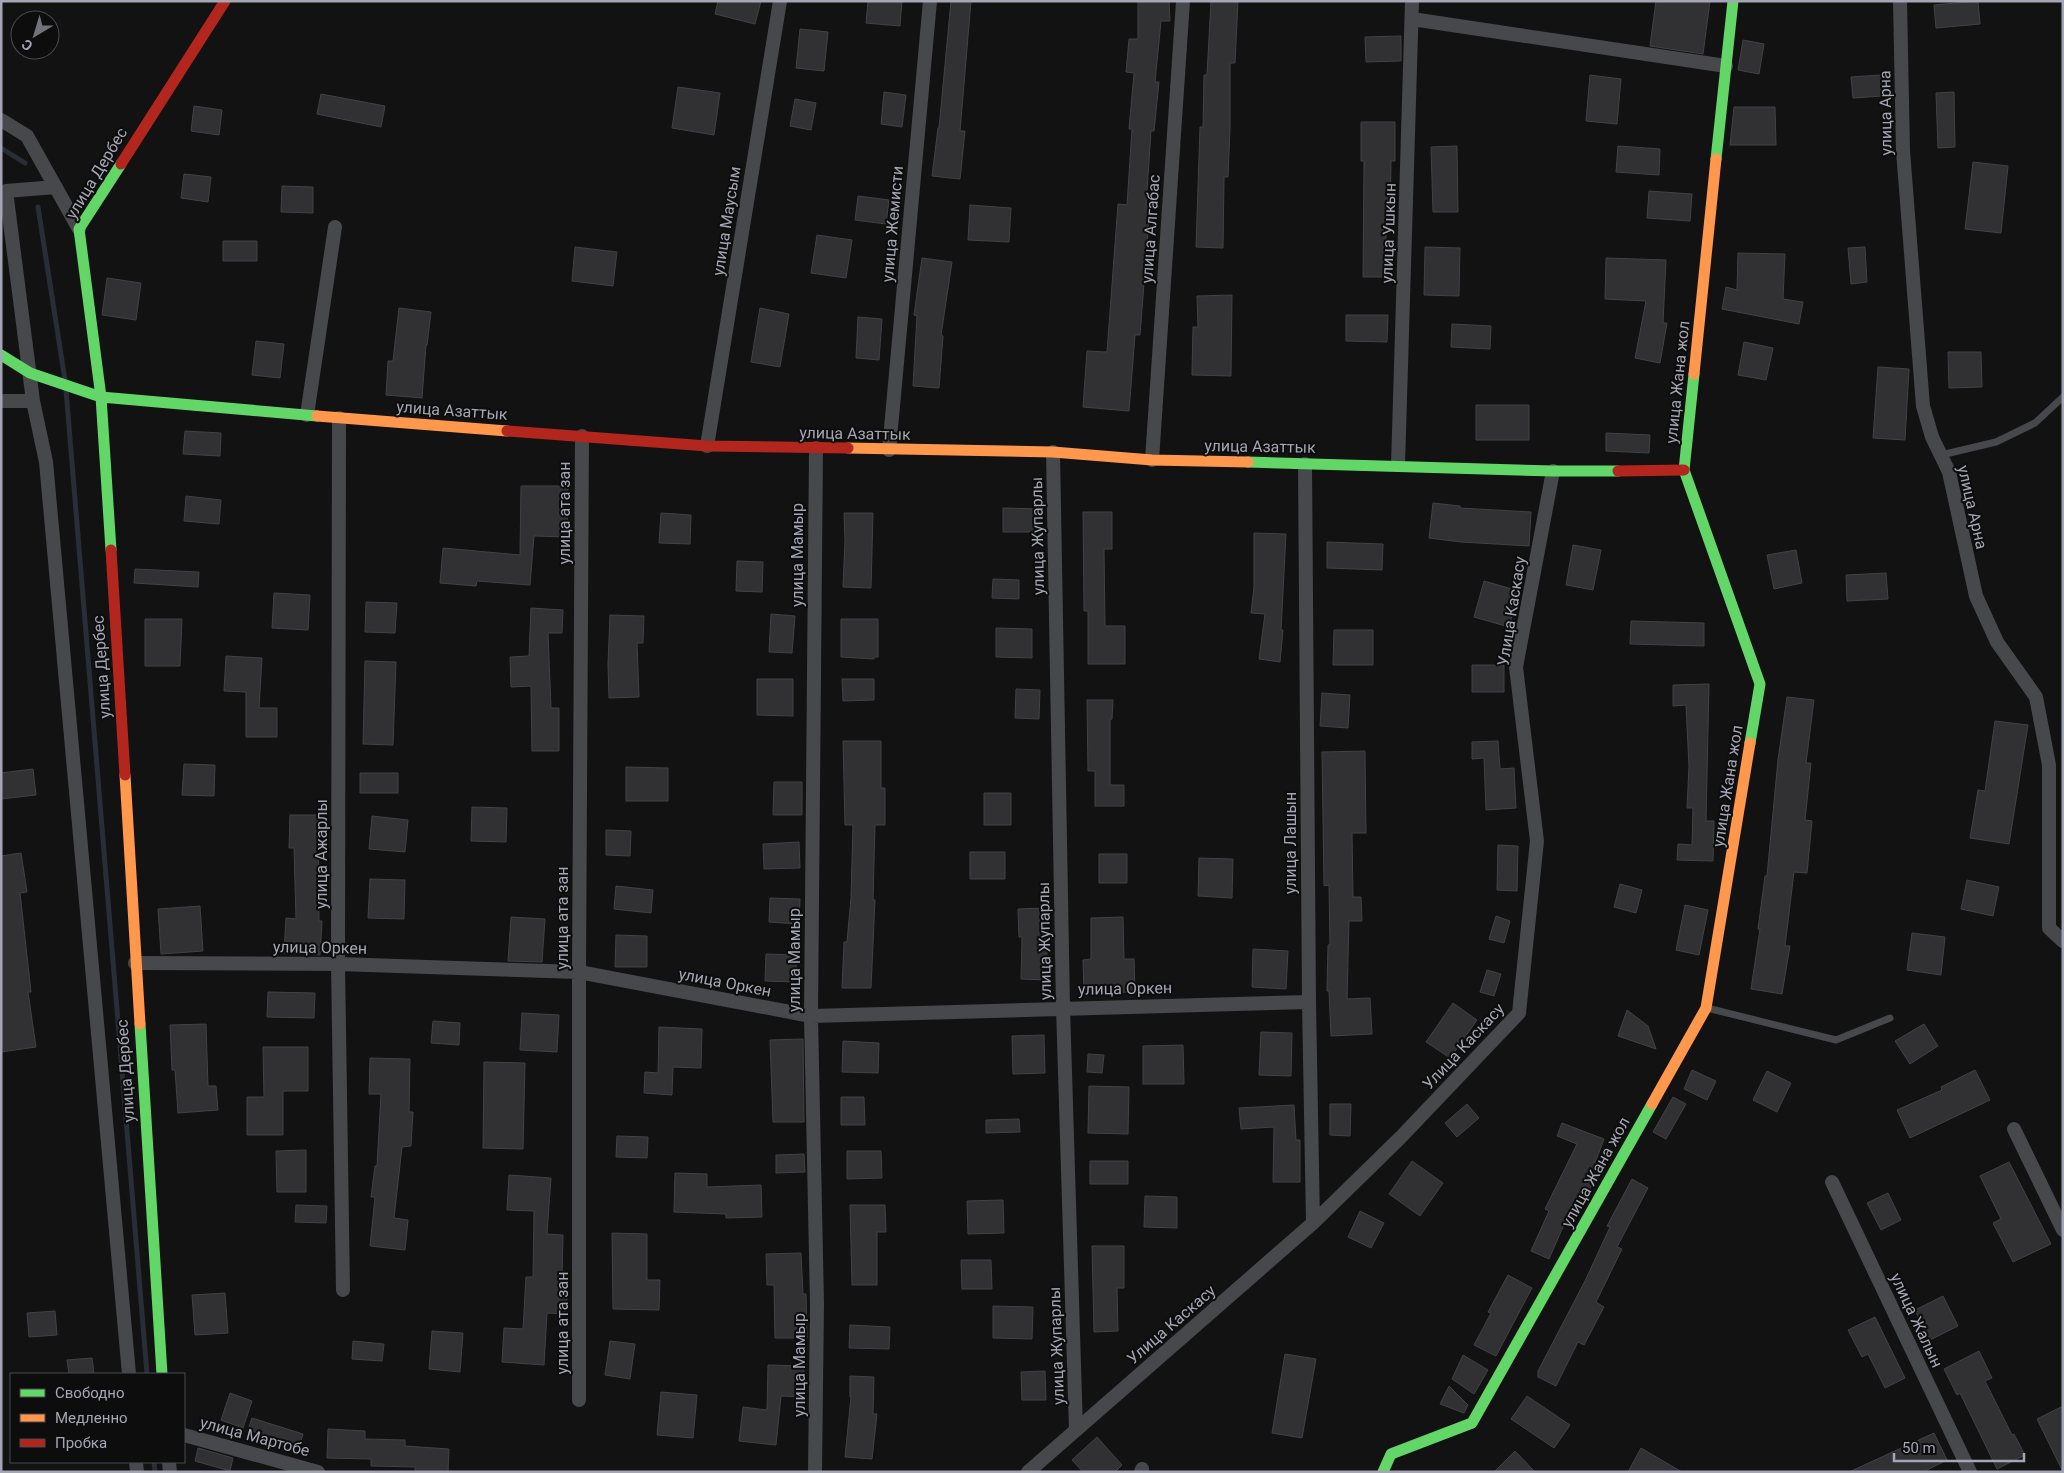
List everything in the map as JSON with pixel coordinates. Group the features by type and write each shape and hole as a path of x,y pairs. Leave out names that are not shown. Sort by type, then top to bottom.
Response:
{"street":[{"name":"улица Дербес","path":"162,1373 101,397 79,229 225,1"},
{"name":"улица Маусым","path":"707,446 780,1"},
{"name":"улица Жемисти","path":"889,450 930,1"},
{"name":"улица Алгабас","path":"1152,460 1183,1"},
{"name":"улица Ушкын","path":"1398,465 1412,1"},
{"name":"улица Жана жол","path":"1383,1472 1391,1454 1472,1423 1706,1008 1760,684 1684,470 1733,1"},
{"name":"улица Арна","path":"1900,1 1903,151 1923,406 1932,436 1950,472 1976,596 1996,642 2036,697 2049,765 2049,928 2063,941"},
{"path":"1412,19 1726,66"},
{"path":"1,120 27,136 79,229"},
{"name":"улица Дербес","path":"56,187 6,191 33,400 46,472 129,1373"},
{"path":"307,416 335,228"},
{"name":"улица Азаттык","path":"1,355 30,373 101,397 307,416 707,446 1053,452 1152,460 1398,465 1553,471 1684,470"},
{"path":"1,401 33,400"},
{"name":"улица Ажарлы","path":"339,418 338,964 343,1290"},
{"name":"улица ата зан","path":"579,1400 582,436"},
{"name":"улица Мамыр","path":"815,1472 817,1304 811,1016 816,448"},
{"name":"улица Жупарлы","path":"1053,452 1063,1007 1076,1430"},
{"name":"улица Лашын","path":"1305,464 1309,1002 1313,1223"},
{"name":"Улица Каскасу","path":"1028,1472 1313,1223 1401,1137 1519,1013 1537,841 1516,667 1553,471"},
{"name":"улица Оркен","path":"136,963 338,964 579,972 811,1016 1063,1007 1309,1002"},
{"path":"2014,1129 2063,1230"},
{"name":"улица Жалын","path":"1832,1182 1970,1472"},
{"name":"улица Мартобе","path":"185,1435 318,1472"}],"lane":[{"path":"1941,455 1996,442 2035,423 2063,397"},
{"path":"1706,1008 1836,1040 1890,1018"}],"building":[{"path":"718,1 761,1 755,24 715,14"},
{"path":"868,1 902,1 900,26 866,23"},
{"path":"951,1 971,1 960,131 965,131 960,179 932,176 939,128"},
{"path":"1138,1 1169,1 1170,21 1161,21 1155,82 1159,82 1154,131 1151,131 1146,206 1150,206 1140,335 1135,335 1129,411 1083,407 1087,351 1107,352 1118,204 1127,205 1132,129 1129,129 1134,73 1126,72 1129,39 1138,39"},
{"path":"1211,1 1238,1 1235,63 1230,63 1230,128 1228,177 1224,177 1223,248 1196,247 1200,127 1203,127 1204,75 1207,75"},
{"path":"1656,1 1710,1 1703,54 1650,46"},
{"path":"1978,1 1980,24 1936,28 1934,5"},
{"path":"800,29 828,32 824,71 796,68"},
{"path":"1401,36 1401,61 1366,62 1365,37"},
{"path":"1743,40 1764,44 1759,74 1738,70"},
{"path":"1590,75 1621,79 1617,124 1586,121"},
{"path":"1881,75 1883,96 1853,98 1851,77"},
{"path":"678,87 720,93 714,135 672,128"},
{"path":"884,92 906,95 902,127 881,124"},
{"path":"1954,92 1955,147 1938,148 1936,93"},
{"path":"321,94 385,106 381,127 317,114"},
{"path":"795,99 816,103 811,130 790,126"},
{"path":"194,106 222,110 219,135 191,131"},
{"path":"1734,107 1775,107 1776,145 1730,145"},
{"path":"1361,122 1395,122 1395,161 1391,161 1390,214 1386,214 1386,277 1363,277 1364,161 1361,161"},
{"path":"1457,146 1458,212 1433,212 1431,147"},
{"path":"1618,146 1660,149 1659,175 1616,172"},
{"path":"1973,162 2008,166 2001,233 1965,229"},
{"path":"184,174 211,177 208,202 181,198"},
{"path":"282,186 313,187 313,213 281,212"},
{"path":"1649,191 1692,194 1690,221 1647,218"},
{"path":"858,196 889,200 886,224 855,220"},
{"path":"970,205 1011,208 1009,242 968,240"},
{"path":"817,235 852,240 846,278 811,273"},
{"path":"223,241 257,241 257,261 223,261"},
{"path":"575,247 617,252 613,286 572,281"},
{"path":"1425,247 1460,248 1459,296 1424,295"},
{"path":"1865,247 1867,282 1851,284 1848,248"},
{"path":"1738,253 1785,254 1783,299 1803,302 1799,324 1722,309 1726,287 1737,290"},
{"path":"922,258 952,262 941,335 943,336 939,388 913,386 917,316 914,315"},
{"path":"1606,258 1666,260 1663,323 1667,323 1660,363 1635,358 1646,301 1605,299"},
{"path":"107,278 141,283 136,320 102,315"},
{"path":"1232,295 1231,376 1192,375 1193,327 1198,327 1197,296"},
{"path":"399,308 431,312 426,345 422,398 386,395 388,361 393,361"},
{"path":"760,308 789,314 780,367 751,362"},
{"path":"1346,315 1388,315 1387,342 1346,341"},
{"path":"858,317 882,319 879,360 856,358"},
{"path":"1452,324 1491,326 1490,349 1451,347"},
{"path":"256,341 284,344 280,378 252,375"},
{"path":"1744,342 1773,348 1766,380 1738,375"},
{"path":"1948,352 1981,352 1982,387 1949,388"},
{"path":"1878,367 1909,369 1905,440 1873,438"},
{"path":"1476,405 1529,405 1529,440 1476,440"},
{"path":"185,431 221,433 220,456 183,454"},
{"path":"1606,433 1650,435 1649,453 1606,451"},
{"path":"521,486 568,486 567,537 534,536 530,585 477,581 476,586 440,583 443,548 520,555"},
{"path":"186,496 221,500 219,524 184,521"},
{"path":"1433,503 1460,506 1460,508 1531,512 1529,546 1429,538"},
{"path":"1003,508 1040,509 1040,532 1003,532"},
{"path":"1083,512 1112,512 1112,549 1104,549 1105,626 1125,626 1125,664 1088,664 1088,611 1084,611"},
{"path":"661,513 691,515 690,544 659,543"},
{"path":"844,513 873,513 871,588 843,587"},
{"path":"1254,533 1286,534 1280,662 1259,659 1265,614 1251,613 1254,587"},
{"path":"1327,542 1383,544 1382,570 1327,568"},
{"path":"1573,545 1601,550 1593,590 1566,585"},
{"path":"1796,550 1802,583 1774,589 1767,555"},
{"path":"737,561 763,562 762,592 736,591"},
{"path":"135,569 199,572 198,587 134,583"},
{"path":"1886,573 1888,599 1847,601 1846,575"},
{"path":"993,579 1019,580 1019,599 992,598"},
{"path":"1484,581 1519,591 1509,627 1474,617"},
{"path":"274,593 310,595 308,630 272,628"},
{"path":"366,602 397,603 395,633 365,632"},
{"path":"531,608 563,610 562,633 548,633 551,708 559,708 559,751 532,751 531,686 511,687 510,657 529,656"},
{"path":"771,614 795,616 792,653 769,652"},
{"path":"610,615 644,616 643,643 637,643 639,697 609,698"},
{"path":"145,619 182,619 180,666 145,666"},
{"path":"841,619 878,619 878,657 874,657 874,659 841,657"},
{"path":"1631,621 1704,623 1704,646 1630,644"},
{"path":"996,628 1032,629 1032,658 996,657"},
{"path":"1334,630 1373,630 1373,665 1333,665"},
{"path":"226,656 262,658 259,708 277,708 277,737 246,737 246,692 224,691"},
{"path":"365,661 396,662 393,745 363,744"},
{"path":"1472,665 1504,665 1504,692 1472,692"},
{"path":"757,679 793,679 793,716 757,715"},
{"path":"842,679 874,679 874,700 843,701"},
{"path":"1709,684 1706,821 1714,821 1713,861 1677,860 1678,844 1692,845 1693,808 1687,808 1689,766 1686,705 1673,706 1673,685"},
{"path":"1016,689 1040,690 1039,719 1015,718"},
{"path":"1322,693 1350,695 1348,728 1320,726"},
{"path":"1787,697 1814,700 1806,763 1811,763 1805,820 1812,821 1807,873 1794,872 1785,946 1790,946 1782,994 1751,989 1760,929 1758,929 1765,876 1767,876 1778,760"},
{"path":"1087,700 1113,700 1112,719 1110,719 1110,785 1124,785 1124,806 1095,806 1095,771 1088,771"},
{"path":"1995,721 2028,725 2009,844 1970,838 1978,790 1985,791"},
{"path":"843,741 881,741 881,788 885,788 885,825 875,825 873,900 875,900 871,988 842,988 844,942 847,942 851,898 853,825 845,825"},
{"path":"1498,741 1500,769 1514,768 1516,808 1486,810 1484,758 1472,759 1472,742"},
{"path":"1365,751 1366,833 1352,833 1353,897 1361,897 1362,921 1349,921 1347,999 1370,998 1372,1034 1331,1036 1329,991 1327,991 1328,945 1330,945 1329,885 1324,886 1322,752"},
{"path":"184,764 215,765 214,796 182,795"},
{"path":"626,767 668,768 668,801 626,801"},
{"path":"33,769 36,795 1,799 1,773"},
{"path":"360,773 398,773 398,793 360,793"},
{"path":"774,782 802,782 802,815 773,815"},
{"path":"984,793 1011,793 1011,825 984,825"},
{"path":"472,807 507,808 506,842 471,841"},
{"path":"290,815 318,815 319,921 322,921 320,955 284,953 286,918 296,919 294,848 289,848"},
{"path":"372,816 408,820 405,852 369,849"},
{"path":"606,830 631,831 630,856 606,855"},
{"path":"799,842 800,868 764,869 763,844"},
{"path":"1498,845 1518,846 1517,891 1497,890"},
{"path":"970,852 1005,852 1005,879 970,879"},
{"path":"21,853 27,892 20,893 31,992 28,992 36,1047 1,1052 1,856"},
{"path":"1099,854 1127,854 1127,883 1099,883"},
{"path":"1199,858 1233,859 1232,898 1198,896"},
{"path":"370,879 405,880 404,919 368,918"},
{"path":"1967,880 1999,887 1993,916 1961,909"},
{"path":"1620,884 1642,890 1636,913 1614,907"},
{"path":"616,886 653,890 651,913 614,909"},
{"path":"770,898 800,899 799,924 769,922"},
{"path":"1685,905 1708,910 1699,955 1676,950"},
{"path":"200,906 203,951 161,954 158,909"},
{"path":"1045,908 1046,980 1021,979 1022,937 1019,937 1018,909"},
{"path":"1496,916 1510,921 1504,943 1489,939"},
{"path":"511,917 545,919 542,962 508,961"},
{"path":"1123,917 1124,959 1134,959 1135,992 1084,993 1083,960 1091,959 1091,918"},
{"path":"1912,933 1945,937 1941,975 1907,970"},
{"path":"616,935 647,936 647,967 615,967"},
{"path":"1253,949 1288,951 1286,989 1252,987"},
{"path":"766,954 797,955 795,982 765,981"},
{"path":"1487,970 1501,974 1494,996 1480,992"},
{"path":"268,992 315,993 314,1018 267,1017"},
{"path":"1453,1003 1477,1020 1450,1058 1426,1042"},
{"path":"1627,1010 1648,1026 1656,1049 1618,1036"},
{"path":"522,1013 559,1015 557,1052 520,1050"},
{"path":"433,1021 460,1023 459,1045 431,1043"},
{"path":"206,1024 208,1086 216,1086 218,1110 178,1113 175,1070 172,1070 170,1025"},
{"path":"1924,1024 1938,1046 1910,1064 1895,1041"},
{"path":"659,1027 702,1029 701,1068 673,1067 672,1095 644,1093 645,1072 658,1073"},
{"path":"1261,1032 1292,1033 1291,1076 1259,1075"},
{"path":"1044,1035 1045,1073 1013,1074 1012,1036"},
{"path":"803,1039 804,1122 773,1122 770,1040"},
{"path":"843,1041 879,1043 878,1073 842,1072"},
{"path":"1183,1045 1184,1084 1143,1084 1143,1046"},
{"path":"263,1047 308,1047 308,1091 283,1091 283,1135 247,1135 247,1097 264,1097"},
{"path":"1088,1054 1104,1055 1102,1073 1087,1072"},
{"path":"370,1058 410,1059 409,1112 413,1112 411,1146 402,1147 394,1218 408,1220 405,1250 370,1246 375,1197 371,1197 375,1166 377,1166 381,1094 369,1094"},
{"path":"484,1062 525,1063 523,1149 483,1148"},
{"path":"1692,1070 1716,1081 1707,1100 1684,1089"},
{"path":"1975,1070 1990,1100 1910,1138 1897,1110 1942,1090 1941,1087"},
{"path":"1767,1071 1791,1083 1777,1112 1753,1100"},
{"path":"1089,1086 1129,1087 1128,1134 1088,1133"},
{"path":"841,1097 864,1097 865,1125 841,1125"},
{"path":"1673,1097 1686,1104 1666,1139 1653,1132"},
{"path":"1330,1104 1351,1104 1350,1136 1330,1135"},
{"path":"1467,1104 1479,1118 1457,1137 1445,1123"},
{"path":"1294,1105 1296,1140 1300,1140 1300,1182 1273,1182 1274,1127 1241,1129 1239,1108"},
{"path":"1019,1119 1020,1132 986,1133 986,1120"},
{"path":"1562,1123 1604,1139 1595,1163 1602,1167 1571,1222 1566,1220 1549,1259 1531,1251 1549,1211 1545,1209 1577,1144 1557,1136"},
{"path":"617,1136 648,1137 647,1158 616,1157"},
{"path":"306,1150 306,1192 277,1192 276,1151"},
{"path":"847,1151 881,1151 882,1178 847,1179"},
{"path":"804,1154 805,1172 776,1173 776,1155"},
{"path":"1090,1161 1128,1161 1128,1184 1090,1184"},
{"path":"1412,1161 1443,1183 1420,1216 1389,1194"},
{"path":"2009,1162 2051,1244 2013,1262 1993,1223 2001,1219 1980,1176"},
{"path":"675,1173 707,1174 707,1187 761,1185 762,1217 726,1218 726,1214 674,1212"},
{"path":"509,1175 551,1178 547,1234 563,1235 562,1279 568,1280 566,1314 547,1313 544,1365 502,1362 504,1328 523,1329 526,1277 533,1277 534,1211 507,1210"},
{"path":"1632,1179 1648,1188 1617,1247 1622,1249 1596,1302 1604,1307 1584,1345 1578,1342 1556,1386 1538,1377 1538,1371 1585,1281 1610,1227 1607,1226"},
{"path":"1888,1193 1901,1220 1881,1230 1867,1203"},
{"path":"1145,1196 1177,1197 1177,1228 1144,1227"},
{"path":"1003,1200 1004,1233 968,1234 967,1201"},
{"path":"296,1205 327,1206 326,1223 295,1222"},
{"path":"850,1205 885,1205 886,1232 877,1232 877,1285 852,1285"},
{"path":"1360,1211 1384,1223 1371,1248 1348,1237"},
{"path":"612,1233 647,1234 647,1280 660,1280 659,1310 613,1309"},
{"path":"1092,1246 1124,1246 1124,1288 1117,1288 1118,1331 1094,1332"},
{"path":"801,1253 803,1294 806,1294 807,1338 775,1338 774,1285 767,1285 766,1254"},
{"path":"961,1260 991,1260 992,1289 962,1289"},
{"path":"1508,1275 1532,1288 1496,1356 1474,1345 1491,1313 1488,1312"},
{"path":"225,1293 228,1333 195,1335 192,1295"},
{"path":"1943,1296 1958,1326 1930,1340 1915,1310"},
{"path":"993,1306 1033,1307 1032,1339 993,1338"},
{"path":"55,1311 57,1335 29,1337 27,1313"},
{"path":"1875,1317 1905,1378 1885,1388 1868,1354 1862,1357 1848,1330"},
{"path":"850,1325 890,1327 889,1349 849,1348"},
{"path":"432,1331 463,1333 460,1372 429,1369"},
{"path":"353,1341 384,1344 382,1361 352,1359"},
{"path":"610,1341 635,1344 630,1379 605,1375"},
{"path":"1979,1351 1992,1378 1985,1381 2012,1435 2014,1434 2025,1455 1997,1469 1960,1393 1957,1395 1944,1369"},
{"path":"1285,1354 1316,1359 1302,1438 1272,1433"},
{"path":"1463,1355 1488,1370 1474,1394 1452,1379"},
{"path":"92,1358 94,1373 69,1373 67,1360"},
{"path":"768,1365 804,1366 803,1397 781,1396 776,1445 739,1441 743,1407 767,1410"},
{"path":"1045,1371 1046,1400 1022,1400 1021,1372"},
{"path":"850,1376 874,1377 873,1414 877,1414 872,1459 845,1457 851,1397"},
{"path":"1449,1386 1468,1405 1464,1413 1440,1404"},
{"path":"661,1392 697,1395 693,1438 657,1435"},
{"path":"230,1393 252,1401 243,1428 221,1420"},
{"path":"1527,1396 1570,1425 1554,1448 1511,1419"},
{"path":"2063,1406 2063,1472 2037,1419"},
{"path":"252,1418 303,1434 299,1447 248,1430"},
{"path":"328,1429 365,1431 365,1439 405,1440 405,1446 449,1449 448,1472 415,1472 415,1467 371,1466 371,1459 327,1458"},
{"path":"1934,1433 1947,1460 1923,1472 1849,1472"},
{"path":"1097,1437 1122,1465 1115,1472 1083,1472 1072,1460"},
{"path":"198,1448 233,1458 230,1471 195,1461"},
{"path":"1641,1448 1682,1472 1628,1472"},
{"path":"1515,1451 1535,1472 1494,1472"}],"waterway":[{"path":"1,148 25,163"},
{"path":"38,207 65,380"},
{"path":"66,390 147,1373"},
{"path":"154,1463 155,1472"}],"traffic: fast":[{"path":"1716,159 1733,1"},
{"path":"111,550 101,397 79,229 121,164"},
{"path":"1,355 30,373 101,397 317,416"},
{"path":"1694,374 1684,470 1760,684 1750,743"},
{"path":"1248,462 1553,471 1618,471"},
{"path":"140,1024 162,1373"},
{"path":"1383,1472 1391,1454 1472,1423 1652,1104"}],"traffic: slow":[{"path":"1694,374 1716,159"},
{"path":"317,416 507,431"},
{"path":"848,448 1053,452 1152,460 1248,462"},
{"path":"1652,1104 1706,1008 1750,743"},
{"path":"125,775 140,1024"}],"traffic: jam":[{"path":"121,164 225,1"},
{"path":"507,431 707,446 848,448"},
{"path":"1618,471 1684,470"},
{"path":"111,550 125,775"}]}
